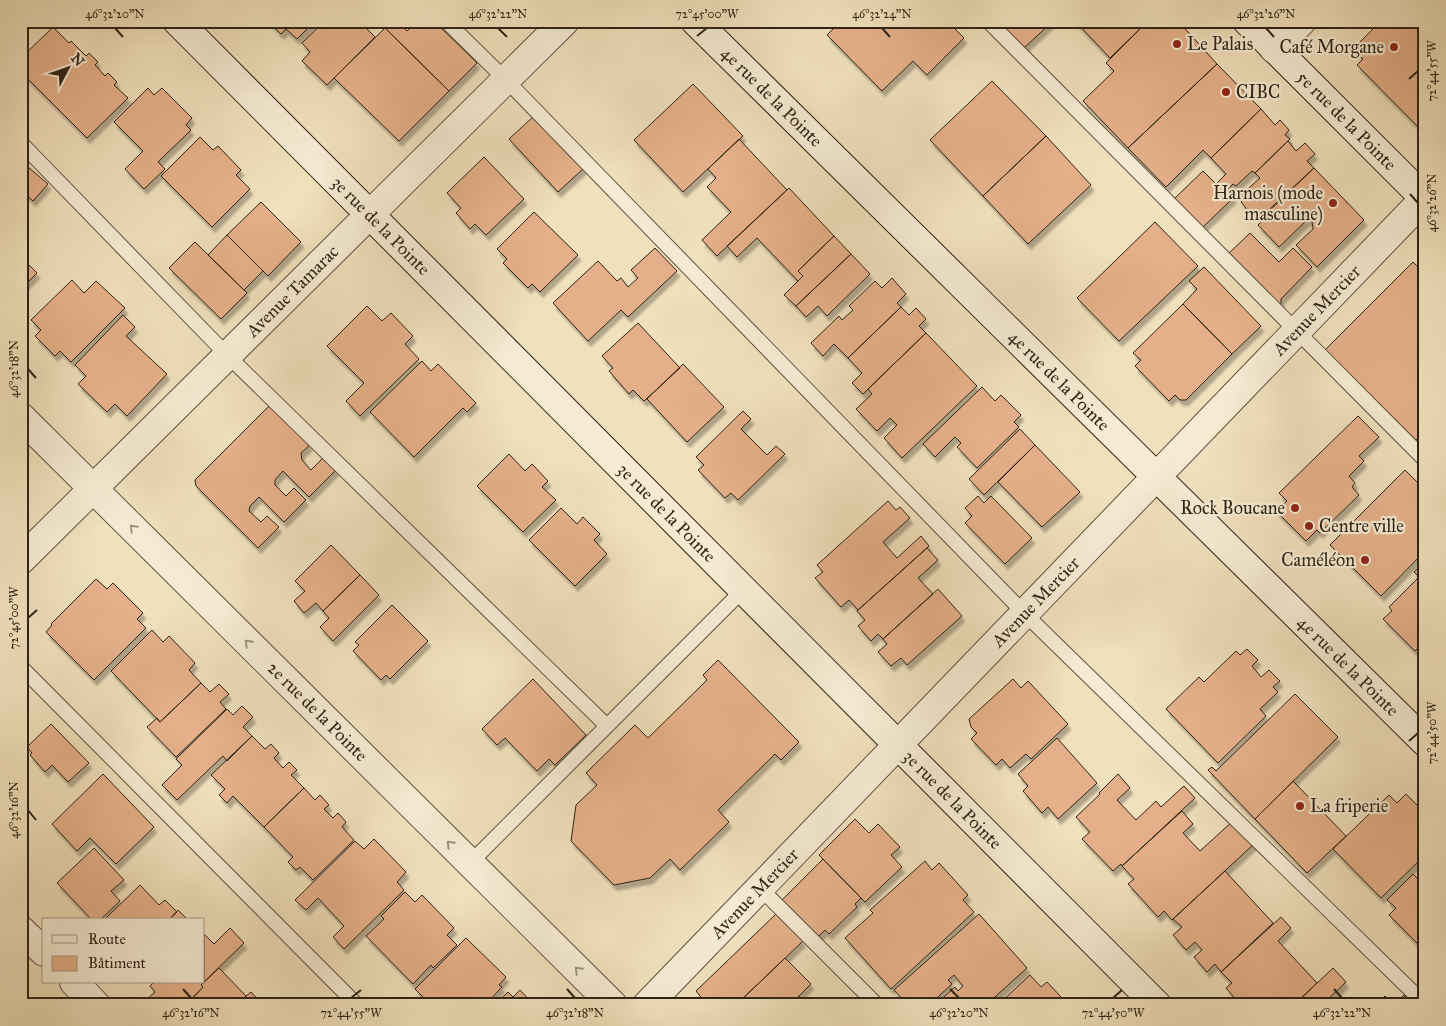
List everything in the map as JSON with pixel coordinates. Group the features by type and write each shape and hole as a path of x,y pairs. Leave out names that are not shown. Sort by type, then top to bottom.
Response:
{"street":[{"name":"3e rue de la Pointe","path":"176,21 1157,1005"},
{"name":"Avenue Tamarac","path":"21,560 565,21"},
{"name":"4e rue de la Pointe","path":"695,21 1425,742"},
{"name":"5e rue de la Pointe","path":"1247,21 1425,199"},
{"path":"1274,49 1302,21"},
{"name":"Avenue Mercier","path":"647,1005 1425,199"},
{"name":"2e rue de la Pointe","path":"21,417 613,1005"},
{"path":"21,930 42,950"},
{"path":"76,984 96,1005"}],"lane":[{"path":"446,21 506,80 1025,614 1425,1004"},
{"path":"988,21 1425,460"},
{"path":"21,143 228,356 607,726"},
{"path":"470,863 743,590"},
{"path":"21,667 358,1005"},
{"path":"760,888 877,1005"}],"building":[{"path":"268,21 315,21 297,39 286,29 281,34"},
{"path":"325,21 359,21 375,37 327,85 302,61 310,52 302,43"},
{"path":"391,21 397,21 407,31 418,21 434,21 477,63 449,91 385,28"},
{"path":"841,21 947,21 964,38 927,75 913,61 882,91 827,35"},
{"path":"998,21 1053,21 1024,48"},
{"path":"1075,21 1148,21 1110,58"},
{"path":"1148,21 1178,21 1217,64 1128,148 1083,101 1114,71 1106,63"},
{"path":"1381,21 1425,21 1425,134 1357,65 1363,59 1353,49"},
{"path":"53,27 86,56 89,53 98,62 95,65 105,76 108,73 117,82 114,85 128,98 87,138 21,72 21,58"},
{"path":"385,28 449,91 399,141 334,78"},
{"path":"1217,64 1261,109 1211,158 1203,150 1166,187 1128,148"},
{"path":"992,81 1046,136 983,196 930,140"},
{"path":"693,84 743,136 683,192 634,140"},
{"path":"148,88 154,95 162,88 192,118 186,125 191,130 158,162 165,169 144,189 125,169 143,151 114,122"},
{"path":"1261,109 1275,125 1280,120 1289,130 1285,135 1290,139 1255,173 1252,171 1236,186 1233,184 1227,190 1234,197 1202,228 1174,199 1203,171 1216,184 1226,174 1211,158"},
{"path":"534,116 584,168 558,192 509,139"},
{"path":"1046,136 1091,185 1028,244 983,196"},
{"path":"200,137 213,150 218,146 241,170 236,175 250,189 212,227 161,176"},
{"path":"739,139 787,190 717,256 702,240 731,212 707,187 716,178 708,169"},
{"path":"1288,141 1296,151 1305,143 1315,154 1307,161 1314,168 1262,216 1255,209 1250,213 1241,202 1245,198 1241,195 1260,178 1255,173"},
{"path":"484,157 524,199 486,235 475,224 470,229 456,213 461,208 447,193"},
{"path":"21,161 48,184 33,201 24,193 21,196"},
{"path":"1314,168 1364,220 1317,267 1296,245 1313,229 1312,221 1306,221 1279,247 1258,225 1267,216 1266,214"},
{"path":"789,188 834,236 798,271 803,276 798,281 757,238 737,257 727,246"},
{"path":"261,202 301,242 268,276 227,235"},
{"path":"534,212 578,255 540,292 532,284 528,288 503,263 507,259 497,249"},
{"path":"1155,222 1198,266 1119,341 1077,298"},
{"path":"1250,233 1279,262 1293,248 1312,267 1281,299 1281,305 1277,309 1226,256"},
{"path":"227,235 263,271 244,290 208,255"},
{"path":"834,236 851,254 796,306 784,295 803,276 798,271"},
{"path":"195,242 247,293 221,319 169,268"},
{"path":"655,248 677,271 628,317 621,310 588,341 553,303 598,261 617,281 621,278 628,287 638,278 631,270"},
{"path":"851,254 870,274 827,316 818,306 806,317 796,306"},
{"path":"21,257 37,273 21,289"},
{"path":"1413,262 1425,274 1425,432 1416,440 1325,350"},
{"path":"1204,267 1261,326 1232,354 1183,304 1197,289 1189,281"},
{"path":"892,278 906,294 897,303 901,307 848,358 834,344 823,356 811,343 839,316 842,320 853,310 849,306 875,281 882,288"},
{"path":"72,280 84,293 96,281 125,308 71,362 60,351 55,356 35,336 41,330 31,320"},
{"path":"1183,304 1232,354 1186,400 1180,400 1175,395 1169,401 1135,366 1141,360 1133,353"},
{"path":"367,306 382,321 391,313 413,336 405,344 419,359 360,416 346,401 364,383 327,346"},
{"path":"901,307 909,315 916,308 926,319 919,326 926,333 863,394 852,383 862,373 848,358"},
{"path":"123,315 135,327 126,336 167,374 127,416 115,404 107,412 78,384 86,376 75,365"},
{"path":"638,323 680,368 644,401 633,390 629,394 609,371 613,368 602,356"},
{"path":"926,333 977,386 902,458 884,438 897,425 890,418 877,431 856,409 872,394 868,389"},
{"path":"422,361 431,371 438,364 476,403 467,412 463,408 414,457 370,412"},
{"path":"683,364 724,407 687,442 647,399"},
{"path":"982,387 995,401 1001,395 1021,415 1014,422 1019,427 977,468 957,447 961,443 955,437 935,457 923,444"},
{"path":"270,405 310,445 301,453 302,460 311,470 324,457 336,470 309,497 283,471 275,480 275,485 286,496 294,488 306,500 284,522 259,497 250,506 249,511 261,522 267,516 279,527 258,548 196,486 195,480"},
{"path":"743,411 751,419 741,429 767,455 776,446 785,454 738,500 731,493 725,498 698,470 704,465 696,457"},
{"path":"1358,416 1379,437 1359,456 1364,461 1349,476 1355,483 1352,487 1359,495 1320,533 1317,530 1306,541 1276,511 1287,501 1279,493"},
{"path":"1020,429 1035,445 984,495 969,479"},
{"path":"1035,445 1080,492 1042,527 998,482"},
{"path":"509,454 525,471 532,464 548,481 542,487 556,500 523,532 477,486"},
{"path":"1405,470 1425,490 1425,551 1381,596 1330,545"},
{"path":"978,496 984,503 991,496 1032,538 1005,564 965,523 972,516 965,508"},
{"path":"888,501 896,510 900,507 910,518 883,542 897,558 921,536 929,546 858,610 849,600 841,607 815,578 823,572 817,565"},
{"path":"561,508 577,524 583,517 600,534 594,540 607,554 575,586 529,540"},
{"path":"331,545 360,575 323,611 316,603 304,613 294,601 305,591 295,581"},
{"path":"927,548 938,560 918,578 933,594 883,639 878,634 871,641 858,626 865,620 857,611"},
{"path":"1425,562 1425,646 1422,644 1415,651 1383,619 1392,611 1389,607 1419,577 1414,572"},
{"path":"360,575 379,595 333,641 320,627 329,618 323,611"},
{"path":"96,579 107,589 113,583 143,613 137,619 146,628 94,680 46,632 51,624"},
{"path":"938,589 962,616 907,665 901,658 891,666 878,652 887,644 883,639"},
{"path":"392,605 428,641 390,679 386,675 381,680 353,651 359,645 355,642"},
{"path":"152,630 163,642 169,636 195,663 189,670 201,683 160,722 111,671"},
{"path":"1247,649 1258,660 1252,666 1261,677 1269,670 1280,681 1273,687 1278,692 1260,709 1266,716 1218,763 1166,709 1199,677 1204,682 1236,651 1240,655"},
{"path":"718,660 799,742 781,760 775,754 718,810 729,822 680,870 670,859 650,878 614,885 571,841 576,805 597,785 586,773 635,725 648,738 707,680 703,675"},
{"path":"533,679 586,735 555,765 549,759 537,771 505,738 497,745 482,729"},
{"path":"1013,679 1021,688 1028,681 1068,724 1031,759 1026,754 1010,768 1002,759 996,765 971,739 977,733 971,727 969,719"},
{"path":"201,683 210,692 219,684 229,694 220,702 226,709 176,757 147,727 157,718 160,722"},
{"path":"1295,694 1338,737 1255,819 1208,770 1212,767 1216,771"},
{"path":"242,706 253,717 243,727 252,736 227,761 223,756 177,800 162,785 182,765 176,759 227,709 233,715"},
{"path":"51,724 89,763 68,782 52,765 45,772 30,755 32,753 27,747"},
{"path":"252,736 265,749 271,744 279,753 274,758 283,768 289,762 297,770 291,775 304,788 264,827 233,796 227,803 219,795 225,789 211,775"},
{"path":"1057,738 1097,783 1058,819 1048,807 1042,813 1023,791 1028,786 1018,774"},
{"path":"103,774 154,827 116,864 90,838 77,851 52,824"},
{"path":"1118,774 1130,788 1117,800 1136,820 1156,801 1161,807 1184,786 1195,798 1122,866 1121,864 1113,871 1082,839 1090,832 1076,817"},
{"path":"1293,781 1346,836 1307,873 1255,819"},
{"path":"304,788 315,800 320,795 329,805 324,809 333,818 338,813 346,822 342,827 354,840 313,880 300,867 296,870 288,862 293,857 264,827"},
{"path":"1406,794 1425,813 1425,855 1381,898 1333,849 1389,795 1397,803"},
{"path":"1182,811 1193,824 1183,833 1200,851 1234,820 1255,843 1172,920 1164,911 1158,917 1128,884 1134,879 1122,866"},
{"path":"855,819 869,833 878,824 900,847 891,855 902,867 865,902 819,855"},
{"path":"374,839 406,872 397,882 404,890 344,949 333,937 344,926 318,898 306,910 295,900 355,841 364,849"},
{"path":"94,848 124,880 111,891 120,901 102,918 90,918 57,883"},
{"path":"823,859 861,898 855,904 857,907 829,934 825,930 817,938 781,901"},
{"path":"925,861 932,870 939,863 968,895 963,900 974,912 891,989 845,938 873,913 870,910"},
{"path":"1225,871 1273,923 1221,972 1215,964 1207,972 1194,957 1202,950 1195,942 1186,950 1173,935 1182,927 1173,919"},
{"path":"1413,874 1421,882 1425,879 1425,951 1389,915 1396,908 1387,900"},
{"path":"140,885 159,905 165,900 177,912 171,918 106,918"},
{"path":"405,892 415,902 422,895 454,928 447,935 457,945 433,968 431,965 413,984 366,936 384,919 381,916"},
{"path":"178,910 186,918 171,918"},
{"path":"776,914 803,941 736,1005 700,1005 704,1001 696,991"},
{"path":"979,914 1027,968 986,1005 935,1005 955,987 958,991 963,986 954,975 948,980 952,984 929,1005 917,1005 911,998 906,1003 894,990"},
{"path":"1281,917 1291,928 1278,941 1317,983 1294,1005 1241,1005 1226,988 1232,983 1221,972"},
{"path":"230,928 244,943 205,981 205,935 214,944"},
{"path":"466,938 506,977 499,985 502,987 485,1005 431,1005 415,989"},
{"path":"785,958 811,984 790,1005 736,1005"},
{"path":"219,968 246,996 238,1005 186,1005 203,987 201,985 205,984 205,981"},
{"path":"1333,968 1346,982 1327,1000 1331,1005 1294,1005"},
{"path":"1030,975 1041,987 1047,982 1062,998 1056,1003 1058,1005 998,1005"},
{"path":"152,984 202,984 203,987 186,1005 150,1005 146,1000 155,992 150,986"},
{"path":"520,990 534,1005 495,1005 508,992 513,997"},
{"path":"251,992 263,1005 238,1005 246,996"},
{"path":"1404,995 1413,1005 1394,1005"},
{"path":"799,996 804,1005 790,1005"},
{"path":"1385,996 1393,1005 1376,1005"},
{"path":"1064,1000 1068,1005 1058,1005"}],"place":[{"name":"Le Palais","path":"1177,44"},
{"name":"Café Morgane","path":"1394,47"},
{"name":"CIBC","path":"1226,92"},
{"name":"Harnois (mode masculine)","path":"1333,203"},
{"name":"Rock Boucane","path":"1295,508"},
{"name":"Centre ville","path":"1309,526"},
{"name":"Caméléon","path":"1365,560"},
{"name":"La friperie","path":"1300,806"}]}
